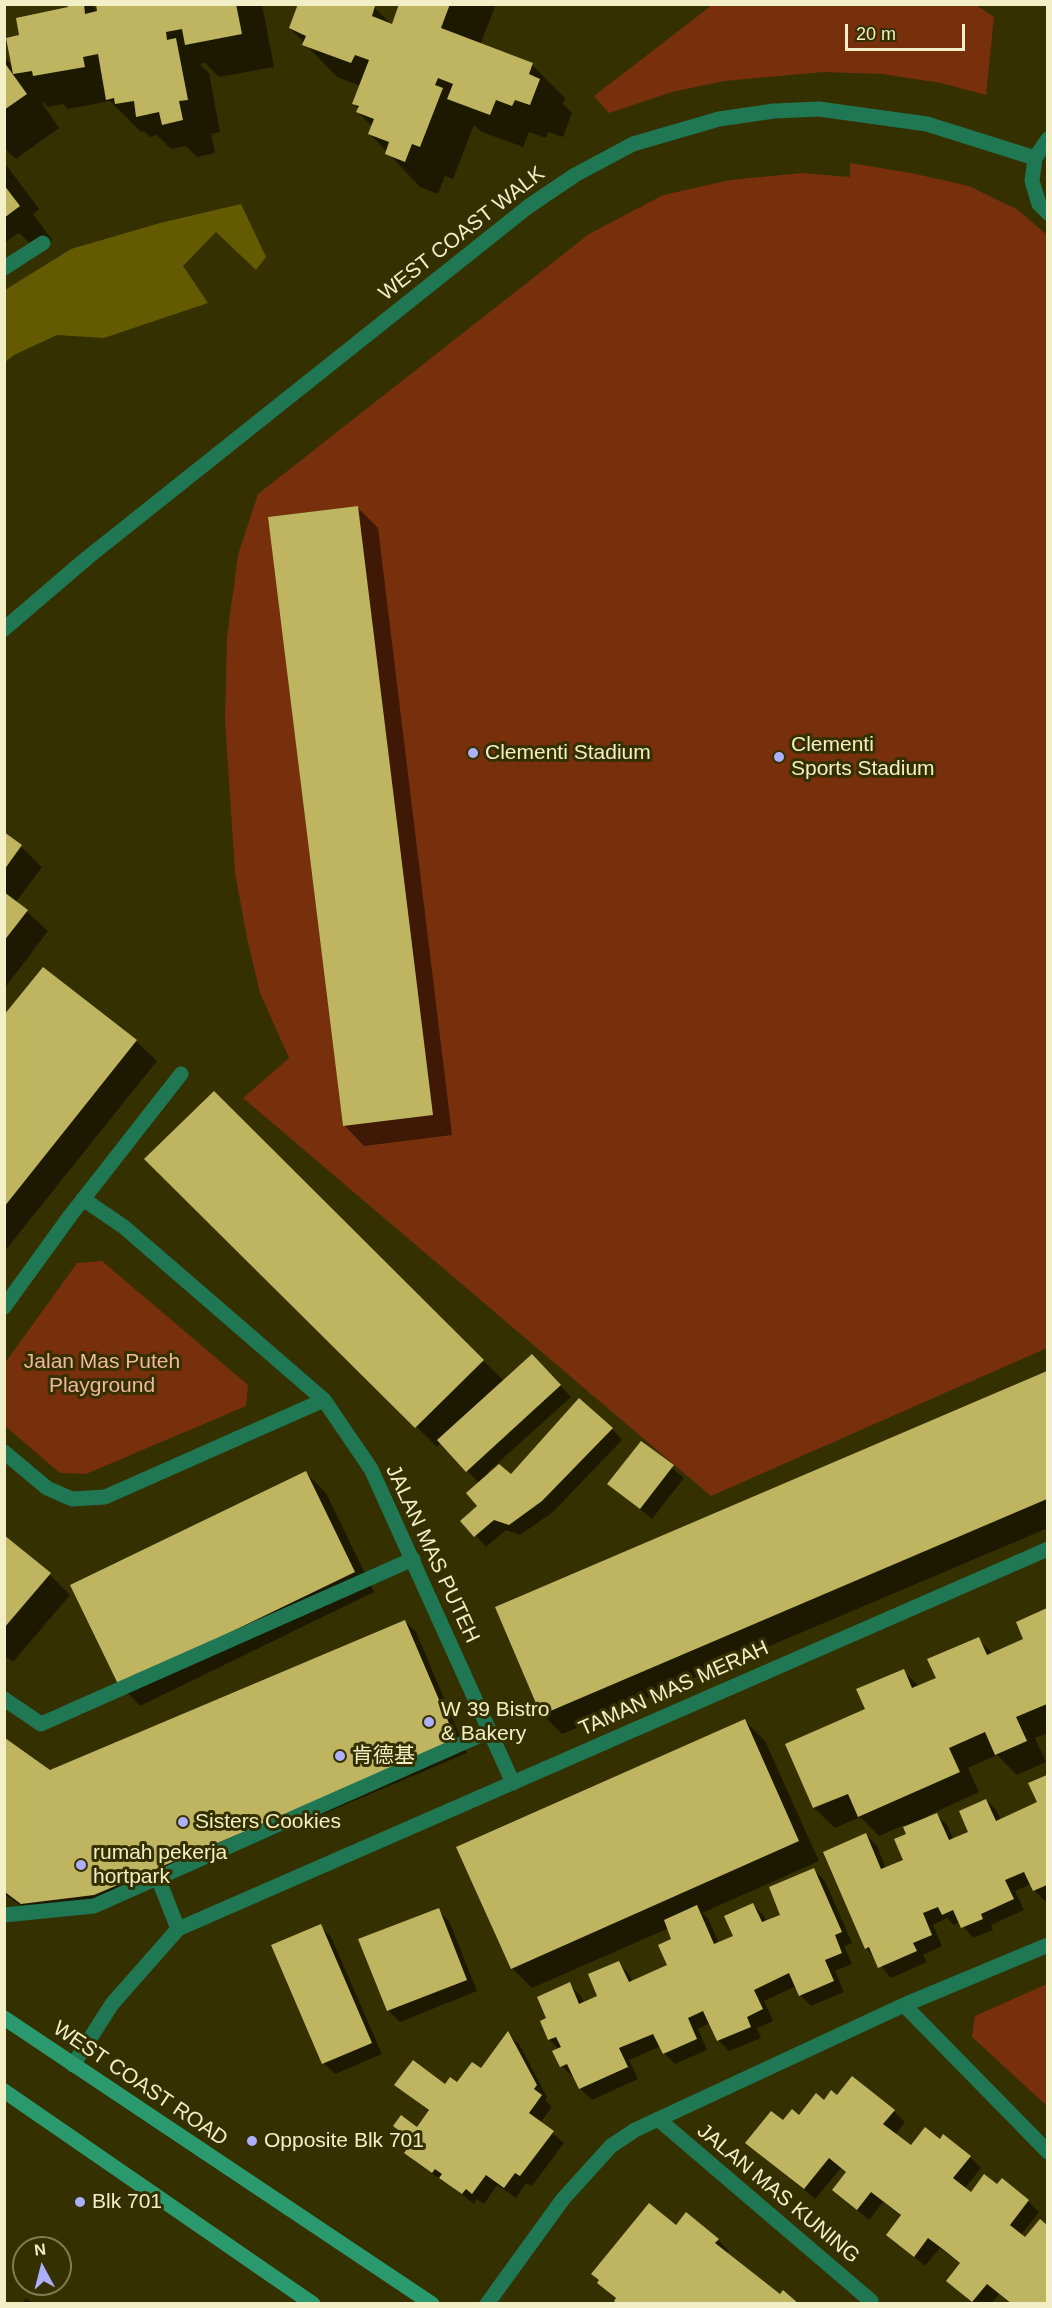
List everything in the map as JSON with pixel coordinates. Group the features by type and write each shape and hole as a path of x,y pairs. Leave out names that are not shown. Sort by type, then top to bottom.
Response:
{"main road":[{"name":"WEST COAST ROAD","path":"4,2018 432,2304"},
{"path":"4,2091 313,2304"}],"street":[{"name":"WEST COAST WALK","path":"4,629 87,558 529,206 575,174 633,144 719,119 774,111 819,109 927,124 1035,158"},
{"path":"1047,139 1035,158 1032,181 1039,204 1047,213"},
{"path":"4,268 44,243"},
{"path":"4,1307 83,1199 181,1074"},
{"name":"JALAN MAS PUTEH","path":"83,1199 124,1227 324,1400 371,1469 513,1783"},
{"path":"4,1452 47,1488 72,1499 105,1497 324,1400"},
{"name":"TAMAN MAS MERAH","path":"73,2065 112,2004 178,1929 1047,1549"},
{"path":"4,1699 41,1724 412,1559"},
{"path":"4,1915 94,1906 490,1731"},
{"path":"158,1878 178,1929"},
{"name":"JALAN MAS KUNING","path":"487,2304 562,2199 596,2160 611,2146 635,2130 904,2005 1047,1945"},
{"path":"904,2005 1047,2152"},
{"name":"JALAN MAS KUNING","path":"658,2119 872,2301"}],"green space":[{"path":"712,5 976,5 994,17 986,95 941,83 882,74 823,72 724,81 672,92 609,113 594,96"},
{"path":"850,163 969,186 1018,210 1047,235 1047,1348 711,1496 243,1098 289,1058 260,993 235,873 225,720 227,637 238,555 258,494 589,234 663,195 730,180 802,173 850,177","holes":["358,506 433,1115 343,1126 268,517"]},
{"name":"Jalan Mas Puteh Playground","path":"102,1261 248,1385 246,1406 86,1474 60,1473 5,1426 5,1363 77,1263"},
{"path":"1047,1984 1047,2106 972,2037 975,2016"}],"shaded area":[{"path":"241,204 266,257 256,270 216,232 183,266 208,303 104,338 57,335 14,355 5,362 5,290 71,249 160,223"}],"building":[{"path":"67,4 84,4 85,14 97,11 96,4 236,4 242,34 185,45 182,29 166,32 167,40 176,38 188,100 179,101 183,120 162,125 159,112 136,117 134,101 115,104 114,98 106,100 98,54 83,57 85,67 33,76 32,71 13,74 6,38 19,35 16,18 68,7"},
{"path":"298,4 371,4 375,6 372,16 392,24 399,4 450,4 441,28 533,63 529,74 540,79 530,105 515,100 512,106 496,100 490,115 447,99 453,84 438,78 435,85 443,88 420,147 412,144 405,162 385,154 389,142 368,134 374,119 356,112 359,106 352,104 369,60 355,55 351,63 302,45 306,36 289,28"},
{"path":"4,62 27,94 4,110"},
{"path":"4,185 20,206 4,218"},
{"path":"358,506 433,1115 343,1126 268,517"},
{"path":"4,832 22,845 4,870"},
{"path":"4,892 28,910 4,941"},
{"path":"43,967 137,1040 4,1207 4,1015"},
{"path":"214,1091 484,1360 415,1428 144,1159"},
{"path":"532,1354 561,1385 466,1472 437,1440"},
{"path":"1047,1371 1047,1499 541,1715 495,1607"},
{"path":"579,1398 613,1428 542,1501 509,1525 494,1520 474,1537 460,1521 477,1506 466,1493 499,1464 511,1474"},
{"path":"641,1441 674,1465 640,1509 607,1484"},
{"path":"306,1471 355,1572 119,1686 70,1585"},
{"path":"4,1535 51,1573 4,1628"},
{"path":"1047,1608 1047,1704 1016,1717 1027,1741 995,1755 985,1732 949,1748 960,1772 858,1817 848,1794 813,1808 785,1744 865,1709 856,1689 904,1669 912,1688 936,1678 927,1659 979,1637 987,1655 1023,1639 1016,1622"},
{"path":"405,1620 457,1742 94,1895 21,1904 5,1892 5,1738 50,1770"},
{"path":"745,1719 799,1841 511,1969 456,1847"},
{"path":"1047,1775 1047,1885 1033,1891 1024,1872 1005,1880 1014,1899 981,1914 983,1919 961,1928 953,1910 942,1915 938,1907 923,1913 932,1935 913,1943 917,1951 878,1968 869,1947 865,1949 823,1852 866,1833 881,1869 903,1860 894,1839 906,1834 903,1827 937,1813 949,1840 968,1832 959,1811 986,1799 996,1821 1037,1802 1028,1783"},
{"path":"814,1868 842,1932 835,1935 842,1953 825,1960 834,1981 799,1996 789,1973 754,1990 763,2009 747,2017 751,2027 717,2041 703,2011 688,2018 697,2039 663,2054 653,2034 619,2048 628,2067 579,2089 567,2064 560,2067 552,2051 561,2047 556,2037 548,2040 540,2021 546,2018 537,1997 570,1982 579,2004 597,1996 588,1974 619,1961 629,1982 667,1965 658,1945 671,1939 664,1920 697,1905 714,1944 733,1936 724,1916 753,1903 762,1922 780,1915 769,1887"},
{"path":"439,1908 467,1980 387,2011 358,1939"},
{"path":"321,1924 372,2043 322,2064 271,1945"},
{"path":"508,2031 537,2085 534,2089 542,2095 529,2113 554,2131 520,2176 515,2173 504,2188 486,2175 472,2194 466,2189 462,2194 439,2178 442,2174 435,2169 432,2173 404,2153 413,2141 393,2126 401,2115 417,2127 429,2110 394,2085 413,2060 445,2084 450,2077 457,2082 472,2062 481,2068"},
{"path":"852,2076 895,2110 883,2124 911,2145 925,2127 940,2139 943,2134 971,2156 953,2178 971,2192 984,2174 997,2184 1002,2178 1029,2200 1010,2225 1025,2237 1040,2219 1047,2225 1046,2304 1012,2304 987,2284 972,2302 946,2281 960,2263 944,2250 928,2238 914,2257 886,2235 901,2215 871,2192 857,2210 832,2190 846,2172 829,2158 804,2189 745,2143 771,2111 783,2120 792,2109 799,2115 816,2093 824,2100 831,2090 837,2095"},
{"path":"649,2203 676,2225 686,2212 719,2239 715,2243 780,2294 783,2290 799,2304 617,2304 614,2301 616,2298 597,2283 599,2280 591,2274"}],"place":[{"name":"Clementi Stadium","path":"473,753"},
{"name":"Clementi Sports Stadium","path":"779,757"},
{"name":"W 39 Bistro & Bakery","path":"429,1722"},
{"name":"肯德基","path":"340,1756"},
{"name":"Sisters Cookies","path":"183,1822"},
{"name":"rumah pekerja hortpark","path":"81,1865"},
{"name":"Opposite Blk 701","path":"252,2141"},
{"name":"Blk 701","path":"80,2202"}]}
